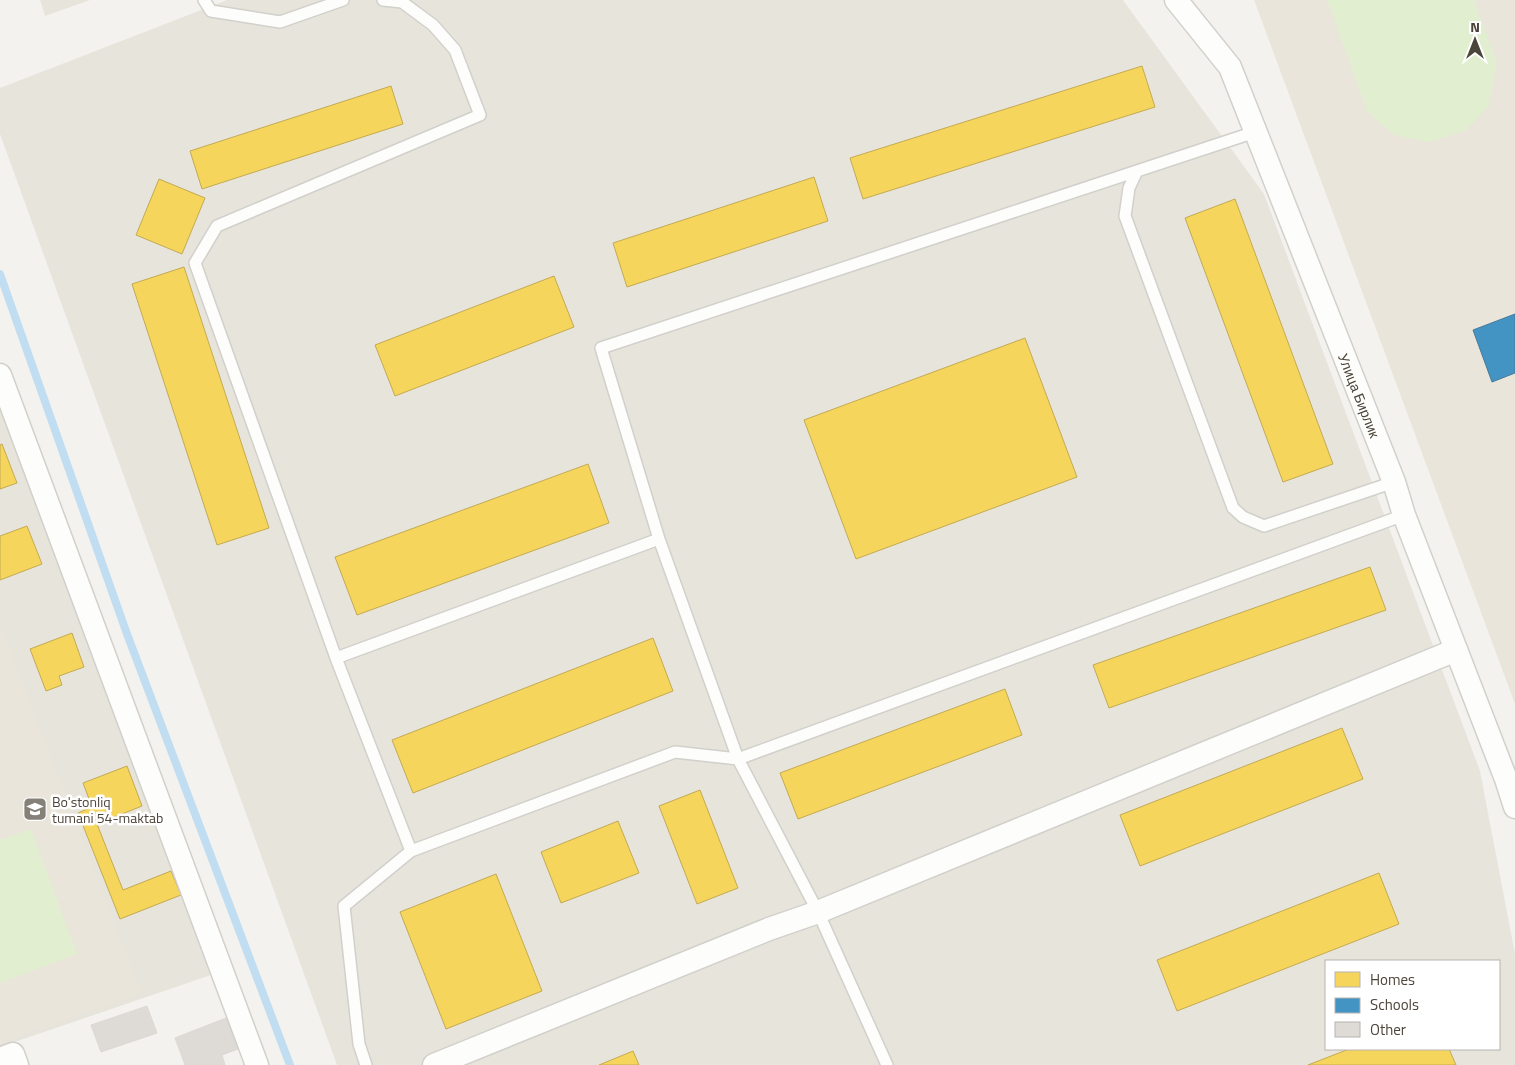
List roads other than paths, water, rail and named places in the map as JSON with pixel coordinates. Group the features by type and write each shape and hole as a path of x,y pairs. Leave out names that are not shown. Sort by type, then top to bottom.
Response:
{"street":[{"name":"Улица Бирлик","path":"1176,0 1230,67 1394,482 1404,515 1456,650 1510,778 1515,807"},
{"path":"0,375 257,1065"},
{"path":"434,1065 769,929 818,912 1456,650"},
{"path":"0,1058 13,1054 17,1065"}],"lane":[{"path":"204,0 211,12 280,22 342,0"},
{"path":"383,0 402,2 434,25 455,50 480,115 216,226 195,263 336,658 411,850"},
{"path":"887,1065 818,912 738,759 660,539 601,348 1255,132"},
{"path":"1138,171 1129,188 1124,216 1233,508 1243,517 1264,526 1394,482"},
{"path":"366,1065 359,1044 344,906 411,850 675,752 738,759 1404,515"},
{"path":"336,658 660,539"}],"waterway":[{"path":"0,274 127,634 290,1065"}],"place":[{"name":"Bo'stonliq tumani 54-maktab","path":"35,809"}]}
